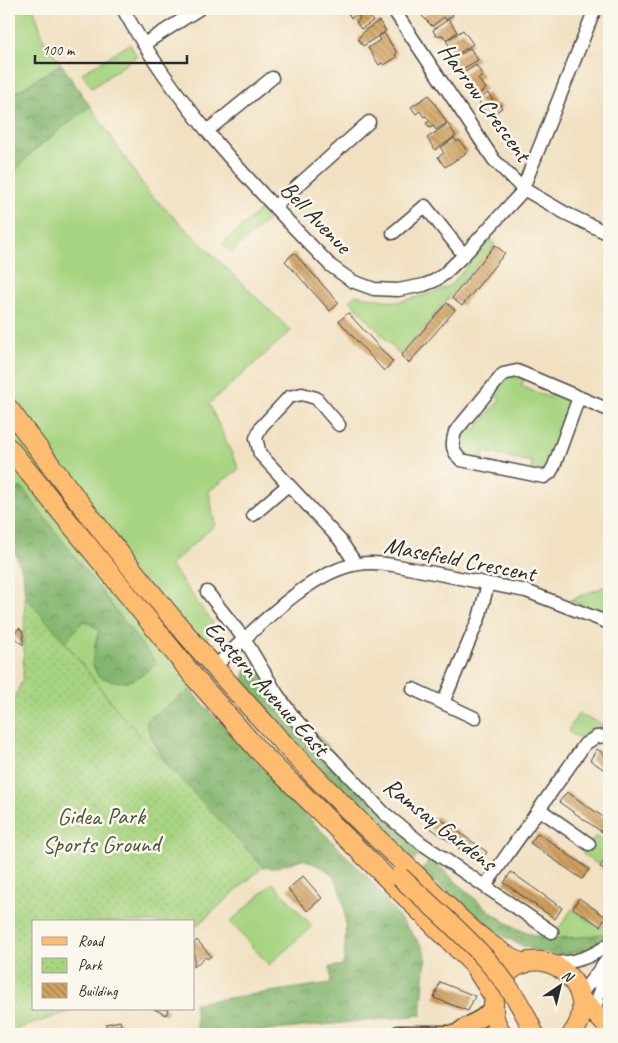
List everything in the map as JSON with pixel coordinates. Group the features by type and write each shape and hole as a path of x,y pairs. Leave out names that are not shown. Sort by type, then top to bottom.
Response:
{"highway":[{"name":"Eastern Avenue East","path":"9,410 98,528 213,668 324,788 488,943 524,964"},
{"name":"Eastern Avenue East","path":"9,448 195,678 258,750 473,964 494,1000 496,1022 503,1034"},
{"path":"324,788 400,877 493,968 515,998 534,1034"},
{"path":"326,819 400,877"},
{"path":"494,1000 502,979 512,970 524,964 548,963 568,975 581,997 609,1028"},
{"path":"572,1034 579,1022 581,997"}],"main road":[{"path":"398,1034 458,1034 464,1026 483,1018 494,1000"}],"street":[{"name":"Bell Avenue","path":"124,9 144,44 207,131 331,266 352,281 374,289 398,290 424,285 444,275 521,194 595,9"},
{"path":"144,44 199,9"},
{"name":"Harrow Crescent","path":"392,9 494,160 522,188 565,213 609,234"},
{"path":"207,131 272,78"},
{"path":"275,206 369,122"},
{"path":"393,233 425,206 464,256"},
{"path":"579,397 554,466 550,473 544,477 461,460 454,452 452,441 455,432 503,374 510,371 517,371 579,397 609,410"},
{"path":"339,424 316,398 302,394 290,397 261,427 256,438 260,454 340,540 356,564"},
{"path":"253,515 288,485"},
{"name":"Masefield Crescent","path":"213,668 313,582 334,571 356,564 374,562 393,565 535,594 609,623"},
{"path":"443,702 480,618 488,584"},
{"name":"Ramsay Gardens","path":"207,592 245,640 277,694 295,719 384,813 421,843 552,932"},
{"path":"413,689 475,718"},
{"path":"485,886 586,744 596,737 609,736"},
{"path":"539,809 589,844"},
{"path":"548,963 578,961 595,954 609,944"},
{"path":"581,997 594,974 609,958"},
{"path":"594,1013 602,981 609,964"}],"green space":[{"path":"9,9 34,9 43,38 61,64 15,93 9,83"},
{"path":"130,44 137,56 92,88 82,73"},
{"path":"61,64 90,106 33,151 9,177 9,104 15,93"},
{"path":"90,106 148,192 291,331 209,404 239,469 209,491 215,525 170,565 213,623 190,690 146,721 151,738 171,771 120,714 65,642 84,620 99,630 94,647 156,663 22,488 12,489 9,484 9,177 33,151"},
{"path":"261,209 269,219 231,253 222,244"},
{"path":"490,240 495,244 400,355 350,300 355,295 397,302 433,293 451,285"},
{"path":"506,376 525,378 521,386 550,398 554,390 568,399 571,404 552,462 541,473 531,472 532,462 484,452 482,461 469,458 458,450 457,438 466,424 475,430 500,399 493,392"},
{"path":"22,488 156,663 142,675 123,682 98,676 92,663 99,630 84,620 65,642 25,597 23,573 9,537 9,505 12,489"},
{"path":"609,585 608,614 601,615 570,600"},
{"name":"Gidea Park Sports Ground","path":"25,597 65,642 120,714 263,867 195,927 195,920 32,920 32,1010 73,1010 9,1032 9,709 23,679"},
{"path":"253,663 422,851 413,861 302,751 243,681 245,672"},
{"path":"190,690 308,817 368,878 422,946 426,956 421,1015 234,1034 198,1034 195,1003 331,983 330,967 343,965 346,929 343,901 335,879 328,871 303,859 273,868 263,867 213,817 180,780 154,741 146,721"},
{"path":"578,714 605,725 579,739 568,731"},
{"path":"595,836 609,846 609,853 607,852 598,865 583,854"},
{"path":"431,859 495,915 518,929 551,938 575,938 609,932 609,937 583,951 558,954 533,950 508,939 485,924 421,870"},
{"path":"273,883 312,926 269,965 230,922"},
{"path":"572,909 601,929 609,917 609,932 587,937 552,938"}],"building":[{"path":"342,9 366,9 351,18 347,11 344,12"},
{"path":"370,9 375,14 371,17 373,21 361,29 356,22 360,19 358,16"},
{"path":"432,9 449,9 453,15 446,20 444,17 432,26 422,16"},
{"path":"449,19 457,32 446,40 443,35 436,36 433,30"},
{"path":"379,21 386,31 363,46 358,39 365,30"},
{"path":"463,30 473,44 450,59 446,52 451,48 446,41"},
{"path":"384,33 397,53 395,55 397,57 384,65 382,63 379,65 368,48 380,40 378,37"},
{"path":"470,48 478,60 459,71 450,61"},
{"path":"476,65 483,76 478,79 486,89 476,96 462,74"},
{"path":"488,93 496,105 499,103 502,108 489,117 478,100"},
{"path":"429,95 447,123 436,130 433,126 430,128 426,123 430,121 426,116 424,117 420,111 416,114 411,107"},
{"path":"448,124 456,136 435,150 427,138"},
{"path":"454,138 457,142 459,140 468,152 445,167 438,157 444,153 441,148"},
{"path":"495,245 505,253 462,306 452,298"},
{"path":"294,253 339,303 330,311 285,261"},
{"path":"447,303 455,310 409,363 401,356"},
{"path":"348,313 393,362 384,371 339,321"},
{"path":"19,628 23,632 23,645 13,635"},
{"path":"597,749 609,758 609,773 590,760"},
{"path":"567,792 609,821 609,837 559,802"},
{"path":"436,816 487,852 480,863 429,827"},
{"path":"538,833 589,869 582,879 530,843"},
{"path":"607,857 609,859 609,873 600,867"},
{"path":"511,872 562,908 555,919 504,883"},
{"path":"303,876 322,898 307,911 288,889"},
{"path":"579,898 606,917 600,926 573,908"},
{"path":"197,940 211,956 207,959 205,957 195,966 195,942"},
{"path":"440,982 475,996 468,1011 434,998"},
{"path":"156,1010 168,1010 166,1015"},
{"path":"120,1021 123,1034 93,1034 107,1030 106,1024"}]}
